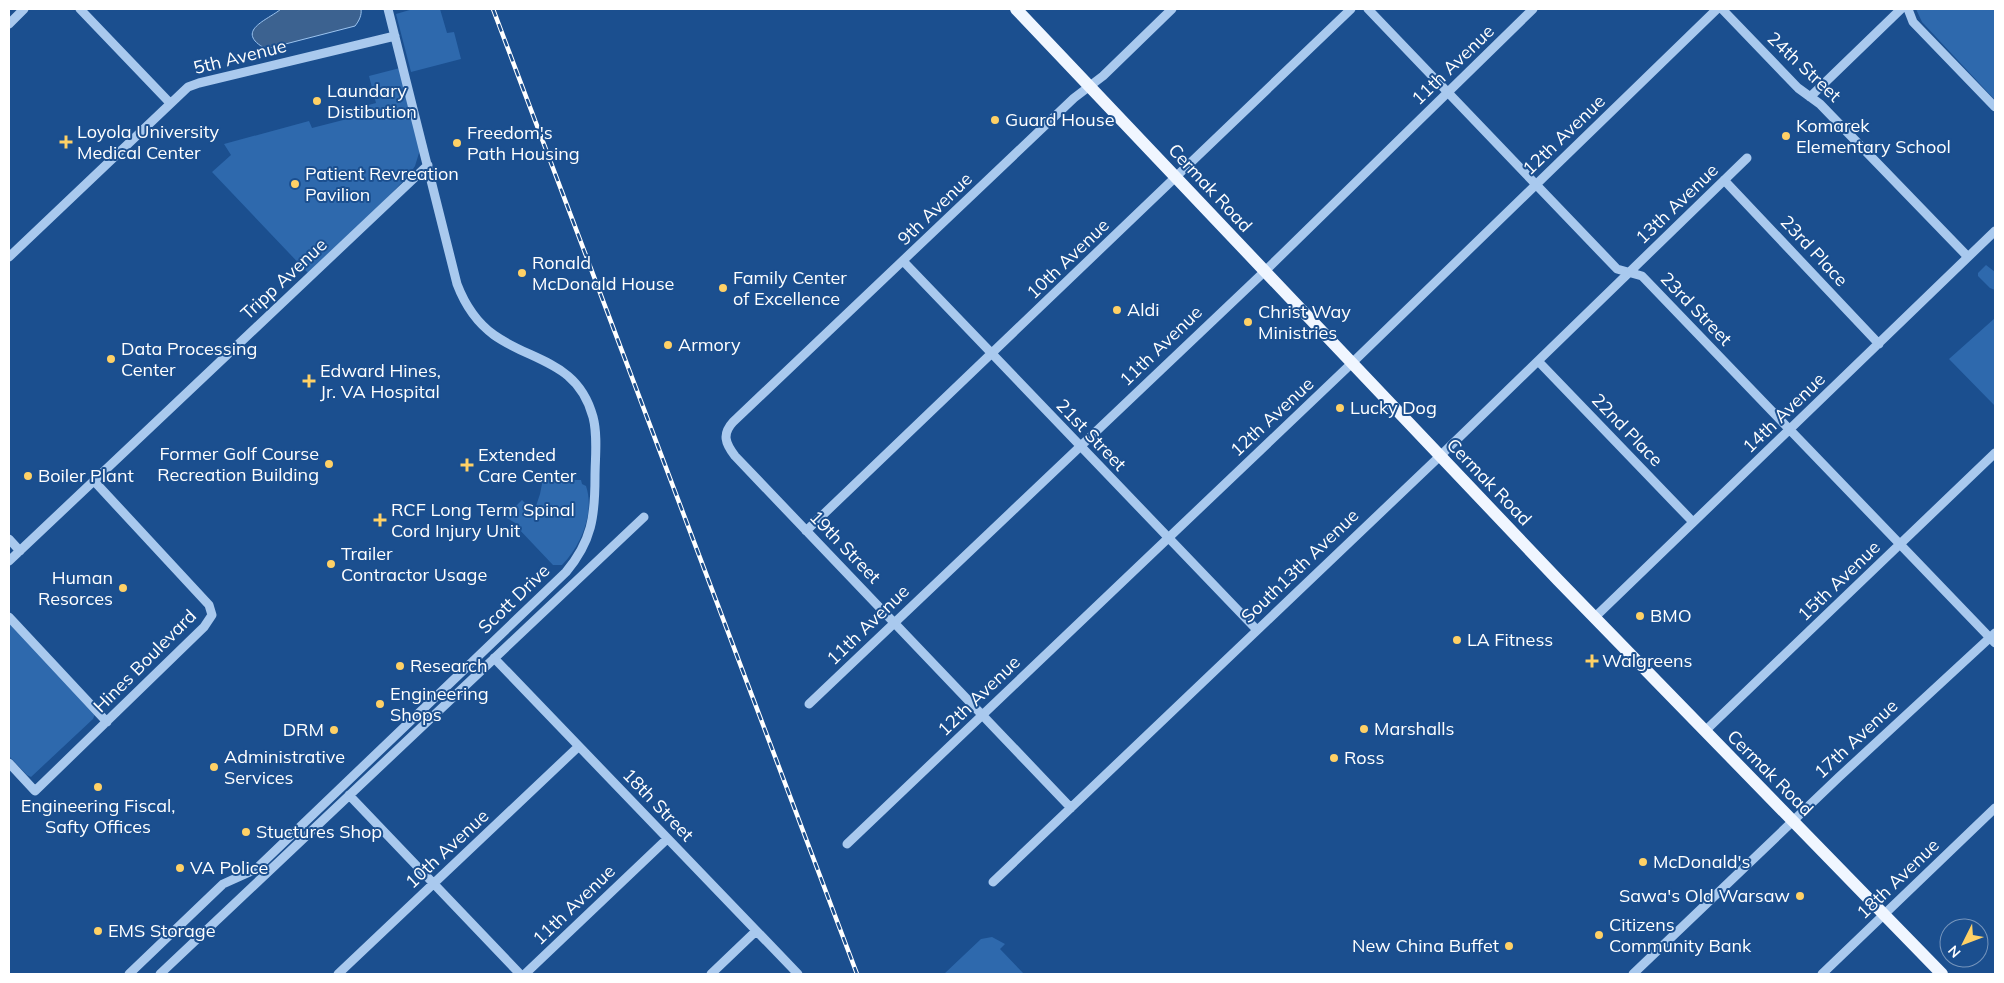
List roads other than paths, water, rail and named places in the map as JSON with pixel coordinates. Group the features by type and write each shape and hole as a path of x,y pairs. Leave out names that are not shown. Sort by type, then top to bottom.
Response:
{"main road":[{"name":"Cermak Road","path":"1016,9 1594,618 1942,974"}],"street":[{"path":"9,24 24,9"},
{"path":"80,9 170,103"},
{"name":"Scott Drive","path":"129,974 223,884 256,869 562,576 584,547 591,530 595,503 595,436 593,417 573,381 564,372 546,360 494,335 474,317 466,306 457,284 388,9"},
{"name":"9th Avenue","path":"725,437 733,422 1074,98 1103,76 1172,9"},
{"name":"10th Avenue","path":"806,531 1351,9"},
{"name":"23rd Street","path":"1368,9 1617,269 1642,276 1900,545 1994,638"},
{"name":"11th Avenue","path":"809,704 1264,272 1534,9"},
{"name":"12th Avenue","path":"847,844 1352,363 1717,9"},
{"name":"24th Street","path":"1722,9 1798,88 1820,104 1968,257"},
{"path":"1810,97 1901,9"},
{"path":"1908,9 1913,22 1995,107"},
{"name":"5th Avenue","path":"9,256 188,87 395,36"},
{"name":"13th Avenue","path":"1629,273 1748,158"},
{"name":"Tripp Avenue","path":"9,561 428,165"},
{"name":"23rd Place","path":"1724,180 1879,344"},
{"name":"14th Avenue","path":"1594,618 1995,231"},
{"name":"21st Street","path":"903,262 1257,630"},
{"name":"South13th Avenue","path":"993,882 1629,273"},
{"name":"22nd Place","path":"1538,361 1693,522"},
{"name":"19th Street","path":"725,437 726,443 735,456 1071,808"},
{"name":"15th Avenue","path":"1705,731 1995,453"},
{"name":"Hines Boulevard","path":"9,763 35,791 204,627 212,615 209,605 94,481"},
{"path":"163,973 348,795 644,517"},
{"path":"9,539 20,551"},
{"path":"9,617 107,722"},
{"name":"17th Avenue","path":"1633,974 1846,770 1994,638"},
{"name":"18th Street","path":"494,658 798,974"},
{"name":"10th Avenue","path":"338,974 578,747"},
{"path":"348,795 520,974"},
{"name":"18th Avenue","path":"1822,974 1995,808"},
{"name":"11th Avenue","path":"525,974 667,839"},
{"path":"710,974 756,931"}],"railway":[{"path":"493,9 857,974"}],"place":[{"name":"Laundary Distibution","path":"317,101"},
{"name":"Guard House","path":"995,120"},
{"name":"Komarek Elementary School","path":"1786,136"},
{"name":"Loyola University Medical Center","path":"66,142"},
{"name":"Freedom's Path Housing","path":"457,143"},
{"name":"Patient Revreation Pavilion","path":"295,184"},
{"name":"Ronald McDonald House","path":"522,273"},
{"name":"Family Center of Excellence","path":"723,288"},
{"name":"Aldi","path":"1117,310"},
{"name":"Christ Way Ministries","path":"1248,322"},
{"name":"Armory","path":"668,345"},
{"name":"Data Processing Center","path":"111,359"},
{"name":"Edward Hines, Jr. VA Hospital","path":"309,381"},
{"name":"Lucky Dog","path":"1340,408"},
{"name":"Former Golf Course Recreation Building","path":"329,464"},
{"name":"Extended Care Center","path":"467,465"},
{"name":"Boiler Plant","path":"28,476"},
{"name":"RCF Long Term Spinal Cord Injury Unit","path":"380,520"},
{"name":"Trailer Contractor Usage","path":"331,564"},
{"name":"Human Resorces","path":"123,588"},
{"name":"BMO","path":"1640,616"},
{"name":"LA Fitness","path":"1457,640"},
{"name":"Walgreens","path":"1592,661"},
{"name":"Research","path":"400,666"},
{"name":"Engineering Shops","path":"380,704"},
{"name":"Marshalls","path":"1364,729"},
{"name":"DRM","path":"334,730"},
{"name":"Ross","path":"1334,758"},
{"name":"Administrative Services","path":"214,767"},
{"name":"Engineering Fiscal, Safty Offices","path":"98,787"},
{"name":"Stuctures Shop","path":"246,832"},
{"name":"McDonald's","path":"1643,862"},
{"name":"VA Police","path":"180,868"},
{"name":"Sawa's Old Warsaw","path":"1800,896"},
{"name":"EMS Storage","path":"98,931"},
{"name":"Citizens Community Bank","path":"1599,935"},
{"name":"New China Buffet","path":"1509,946"}]}
